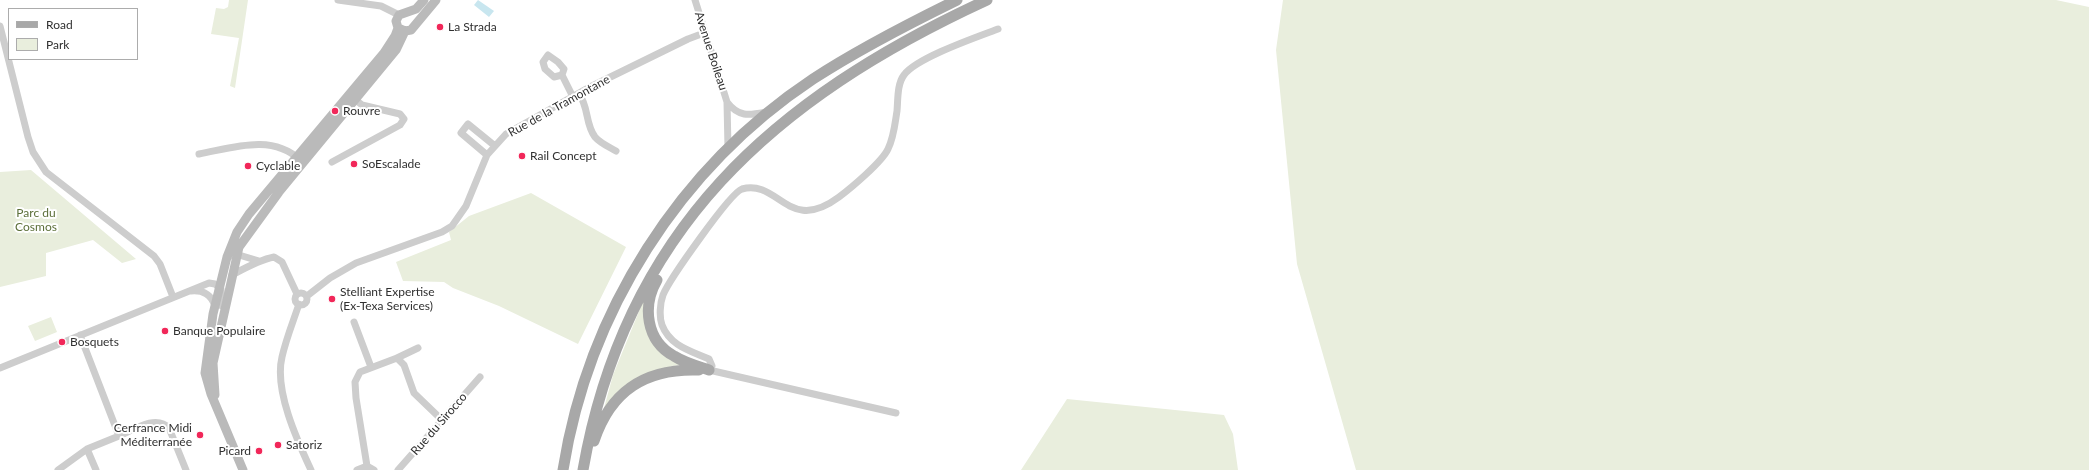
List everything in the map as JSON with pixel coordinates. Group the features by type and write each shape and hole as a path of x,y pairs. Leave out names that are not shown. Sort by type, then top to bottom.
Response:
{"main road":[{"path":"402,30 396,21 399,15 416,9 424,0"},
{"path":"402,30 411,30 436,0"},
{"path":"563,470 576,408 585,378 611,313 628,279 658,232 688,191 728,148 769,111 812,80 851,55 957,0"},
{"path":"584,470 598,402 630,317 662,256 713,189 752,148 796,111 849,74 902,42 987,0"},
{"path":"243,470 211,394 205,373 215,306 227,274 242,224 300,160 352,97 402,30"},
{"path":"232,258 300,160"},
{"path":"709,370 684,361 664,349 656,339 650,327 648,300 653,287 713,189"},
{"path":"216,404 213,374 215,355 230,285 227,274"},
{"path":"584,470 604,418 612,404 625,391 638,382 655,374 685,369 709,370"}],"street":[{"path":"338,0 381,6 399,15"},
{"name":"Avenue Boileau","path":"695,0 704,33 727,102 728,148"},
{"path":"0,26 8,58"},
{"path":"896,413 709,370 712,366 709,358 678,345 667,336 661,323 662,297 667,286 716,218 740,190 751,188 762,190 791,208 806,211 823,207 839,197 884,156 889,148 903,76 912,68 948,48 998,29"},
{"name":"Rue de la Tramontane","path":"307,296 330,278 356,263 442,232 452,226 466,206 487,155 506,134 576,95 688,39 704,33"},
{"path":"9,60 28,137 33,152 39,163 57,181 154,256 160,264 173,297"},
{"path":"562,75 576,95 584,101 590,129 596,138 616,151"},
{"path":"332,162 400,125 404,119 400,114 362,105 352,97"},
{"name":"Avenue Boileau","path":"727,102 736,111 747,116 769,111"},
{"path":"487,155 461,133 468,124 495,146"},
{"path":"199,154 261,143 286,150 300,160"},
{"path":"241,243 243,253 247,257"},
{"path":"232,258 247,257 259,261"},
{"path":"0,368 209,283 227,274 252,267 259,261 274,257 282,262 297,294 296,301 299,304 282,357 280,376 282,399 312,470"},
{"path":"232,258 245,268"},
{"path":"209,283 220,291 223,298 217,329 215,355"},
{"path":"207,294 220,291 230,285"},
{"path":"187,291 207,294 212,298 215,306"},
{"path":"297,294 302,293 307,296 305,304 299,304"},
{"path":"354,322 371,367"},
{"path":"80,336 119,436"},
{"path":"367,466 355,382 360,372 397,358 418,348"},
{"path":"397,358 404,365 414,393 442,419"},
{"name":"Rue du Sirocco","path":"398,470 480,377"},
{"path":"58,470 87,449 154,422 165,424 169,428 186,470"},
{"path":"87,449 96,470"},
{"path":"357,470 367,466"},
{"path":"367,466 374,470"}],"green space":[{"path":"229,0 248,0 235,88 230,86 239,38 211,34 216,8 224,9 228,7"},
{"path":"1283,0 2056,0 2089,7 2089,470 1356,470 1297,264 1276,50"},
{"name":"Parc du Cosmos","path":"31,170 136,259 122,263 93,240 46,253 46,276 0,287 0,172"},
{"path":"531,193 626,247 578,344 499,306 453,288 444,282 403,281 396,262 451,240 449,232 469,216"},
{"path":"644,299 647,330 682,365 671,366 603,412 613,375"},
{"path":"51,317 57,332 35,341 28,326"},
{"path":"1067,399 1224,415 1233,434 1238,470 1021,470"}],"water":[{"path":"478,0 494,11 489,17 474,5"}],"place":[{"name":"La Strada","path":"440,27"},
{"name":"Rouvre","path":"335,111"},
{"name":"Rail Concept","path":"522,156"},
{"name":"SoEscalade","path":"354,164"},
{"name":"Cyclable","path":"248,166"},
{"name":"Stelliant Expertise (Ex-Texa Services)","path":"332,299"},
{"name":"Banque Populaire","path":"165,331"},
{"name":"Bosquets","path":"62,342"},
{"name":"Cerfrance Midi Méditerranée","path":"200,435"},
{"name":"Satoriz","path":"278,445"},
{"name":"Picard","path":"259,451"}]}
